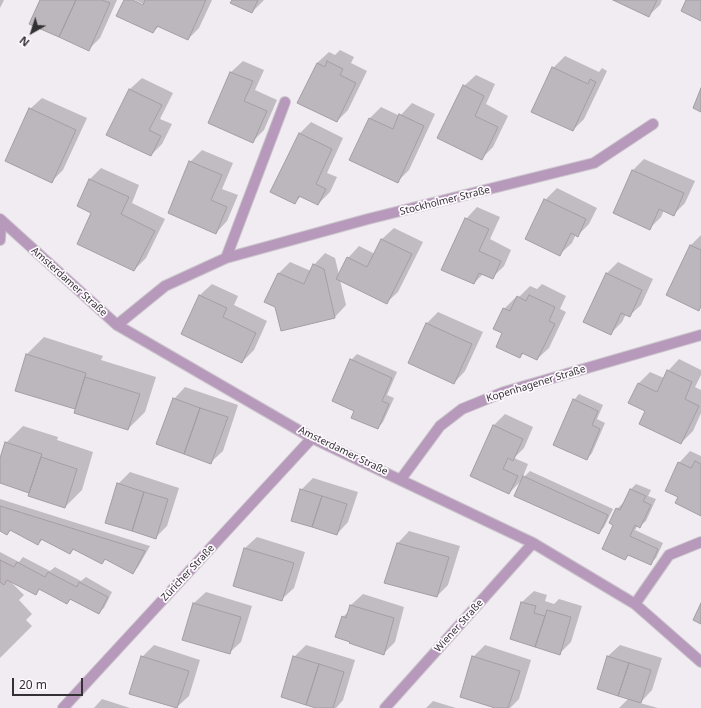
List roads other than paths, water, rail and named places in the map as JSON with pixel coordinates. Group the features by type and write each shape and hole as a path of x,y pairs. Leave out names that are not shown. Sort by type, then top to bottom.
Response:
{"street":[{"path":"226,258 285,102"},
{"name":"Stockholmer Straße","path":"116,325 165,286 226,258 368,219 594,163 654,124"},
{"path":"0,220 0,240"},
{"name":"Amsterdamer Straße","path":"0,220 116,325 312,438 533,543 636,604 701,662"},
{"name":"Kopenhagener Straße","path":"401,479 440,426 462,409 504,392 701,336"},
{"name":"Züricher Straße","path":"63,708 312,438"},
{"path":"636,604 669,555 701,542"},
{"name":"Wiener Straße","path":"385,708 533,543"}]}
